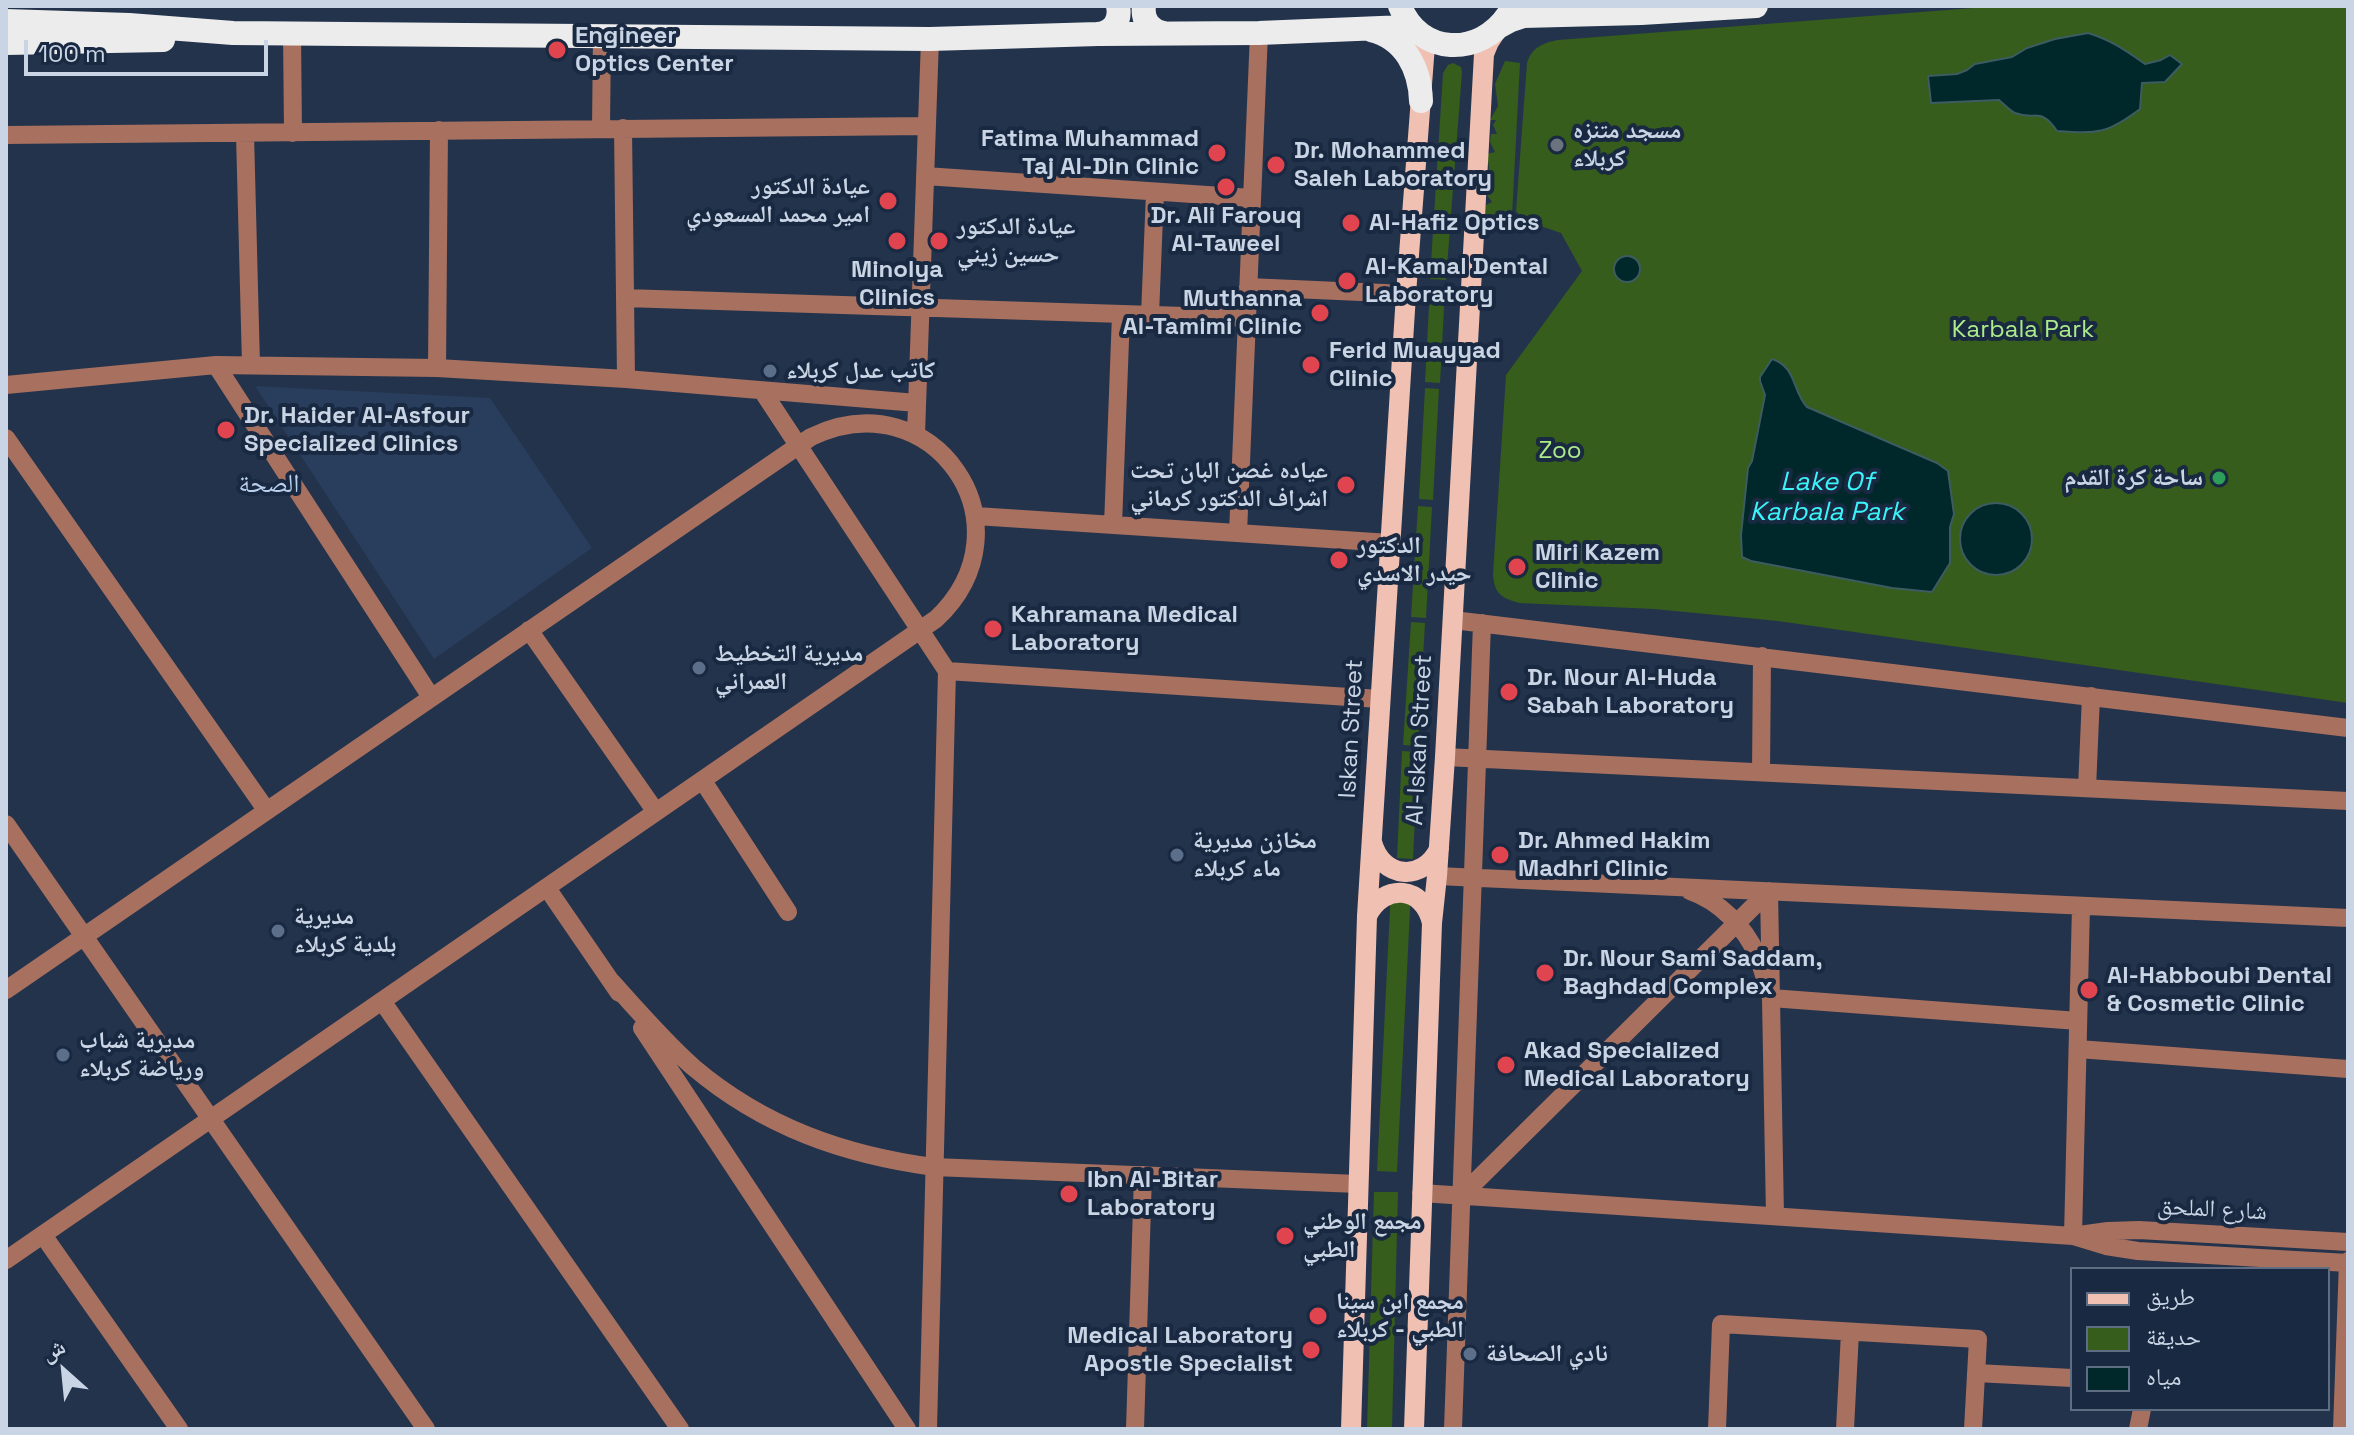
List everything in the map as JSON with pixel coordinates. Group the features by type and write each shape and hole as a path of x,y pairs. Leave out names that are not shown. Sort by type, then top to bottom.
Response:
{"highway":[{"path":"1098,34 1108,32 1115,25 1119,17 1118,6"},
{"path":"1144,6 1146,23 1153,30 1163,33"},
{"path":"1400,6 1420,33"},
{"path":"6,21 129,25 233,33 930,39 1405,27 1437,42 1454,46 1471,44 1487,37 1512,16 1756,6"},
{"path":"1361,28 1387,34 1404,51 1419,80 1421,101"},
{"path":"6,43 126,42 233,33"}],"main road":[{"name":"Al-Iskan Street","path":"1414,1429 1432,923 1445,757 1484,54 1489,42 1512,16"},
{"name":"Iskan Street","path":"1351,1429 1367,916 1406,294 1425,45 1420,33"},
{"path":"1372,842 1386,865 1403,872 1422,868 1439,848"},
{"path":"1367,916 1379,899 1398,892 1417,898 1425,905 1432,923"}],"street":[{"path":"292,33 293,133"},
{"path":"1238,533 1259,33"},
{"path":"601,128 602,36"},
{"path":"916,434 930,39"},
{"path":"6,135 927,126"},
{"path":"623,128 626,379"},
{"path":"437,368 439,130"},
{"path":"245,134 251,365"},
{"path":"925,176 1252,198"},
{"path":"1150,315 1155,192"},
{"path":"1248,287 1406,294"},
{"path":"625,298 1247,318"},
{"path":"1113,525 1121,314"},
{"path":"216,365 431,697"},
{"path":"6,385 216,365 437,368 626,379 917,403"},
{"path":"763,392 947,671 928,1429"},
{"path":"6,990 820,432 852,423 885,424 916,434 942,453 957,470 976,516 975,550 962,588 946,610 920,631 6,1260"},
{"path":"6,438 267,811"},
{"path":"976,516 1390,543"},
{"path":"1453,620 2348,728"},
{"path":"1453,1429 1482,623"},
{"path":"529,630 656,812"},
{"path":"1761,772 1762,656"},
{"path":"947,671 1380,699"},
{"path":"2087,788 2091,696"},
{"path":"1445,757 2348,801"},
{"path":"703,781 788,912"},
{"path":"6,824 426,1429"},
{"path":"1437,876 2348,918"},
{"path":"1680,887 1713,902 1736,923 1758,957 1771,998"},
{"path":"547,888 907,1429"},
{"path":"1461,1196 1769,891"},
{"path":"1769,891 1775,1216"},
{"path":"2073,1236 2081,906"},
{"path":"612,982 694,1067 750,1107 801,1133 848,1151 888,1161 934,1167 1358,1184"},
{"path":"1771,998 2078,1021"},
{"path":"382,1001 680,1429"},
{"path":"2078,1049 2348,1069"},
{"path":"1135,1429 1143,1175"},
{"path":"1421,1193 2073,1236 2138,1251 2348,1262 2336,1389 2342,1429"},
{"name":"شارع الملحق","path":"2073,1236 2139,1230 2348,1242"},
{"path":"43,1235 179,1429"},
{"path":"1717,1429 1721,1324 1978,1339 1973,1429"},
{"path":"1845,1429 1850,1332"},
{"path":"1976,1373 2070,1378"}],"shaded area":[{"path":"255,386 490,398 592,548 434,659"}],"green space":[{"name":"Karbala Park","path":"1999,6 2348,6 2348,703 1778,621 1654,609 1519,603 1503,597 1497,590 1493,574 1506,375 1582,271 1561,233 1523,220 1516,211 1527,63 1535,49 1558,40"},
{"path":"1505,61 1520,63 1512,216 1489,220 1483,213 1486,205 1492,202 1484,191 1492,181 1488,177 1487,154 1495,152 1490,142 1491,134 1497,134 1493,125 1496,120 1490,120 1498,106 1495,84"},
{"path":"1453,63 1461,67 1462,72 1446,280 1430,279 1443,73"},
{"path":"1430,288 1445,289 1440,383 1425,382"},
{"path":"1425,388 1439,389 1433,500 1419,499"},
{"path":"1418,506 1432,507 1426,618 1411,617"},
{"path":"1411,622 1425,623 1418,746 1403,745"},
{"path":"1402,751 1418,752 1413,859 1397,858"},
{"path":"1391,889 1411,890 1397,1172 1377,1171"},
{"path":"1374,1192 1398,1192 1392,1429 1367,1429"}],"water":[{"path":"2088,33 2118,46 2145,64 2170,55 2182,64 2165,82 2142,83 2140,109 2110,128 2092,132 2057,131 2042,116 2015,113 1999,100 1931,103 1928,76 1957,74 1975,64 2012,57 2027,48 2055,39"},
{"path":"1627,256 1636,260 1640,269 1636,278 1627,282 1618,278 1614,269 1618,260"},
{"name":"Lake Of Karbala Park","path":"1772,359 1790,373 1807,407 1937,463 1948,471 1954,514 1950,527 1950,563 1932,592 1892,588 1742,557 1741,535 1748,468 1765,395 1760,377"},
{"path":"1996,503 2022,513 2032,539 2022,565 1996,575 1970,565 1960,539 1970,513"}],"place":[{"name":"Engineer Optics Center","path":"557,50"},
{"name":"مسجد متنزه كربلاء","path":"1557,145"},
{"name":"Fatima Muhammad Taj Al-Din Clinic","path":"1217,153"},
{"name":"Dr. Mohammed Saleh Laboratory","path":"1276,165"},
{"name":"Dr. Ali Farouq Al-Taweel","path":"1226,187"},
{"name":"عيادة الدكتور امير محمد المسعودي","path":"888,201"},
{"name":"Al-Hafiz Optics","path":"1351,223"},
{"name":"Minolya Clinics","path":"897,241"},
{"name":"عيادة الدكتور حسين زيني","path":"939,241"},
{"name":"Al-Kamal Dental Laboratory","path":"1347,281"},
{"name":"Muthanna Al-Tamimi Clinic","path":"1320,313"},
{"name":"Ferid Muayyad Clinic","path":"1311,365"},
{"name":"كاتب عدل كربلاء","path":"770,371"},
{"name":"Dr. Haider Al-Asfour Specialized Clinics","path":"226,430"},
{"name":"ساحة كرة القدم","path":"2219,478"},
{"name":"عياده غصن البان تحت اشراف الدكتور كرماني","path":"1346,485"},
{"name":"الدكتور حيدر الاسدي","path":"1339,560"},
{"name":"Miri Kazem Clinic","path":"1517,567"},
{"name":"Kahramana Medical Laboratory","path":"993,629"},
{"name":"مديرية التخطيط العمراني","path":"699,668"},
{"name":"Dr. Nour Al-Huda Sabah Laboratory","path":"1509,692"},
{"name":"مخازن مديرية ماء كربلاء","path":"1177,855"},
{"name":"Dr. Ahmed Hakim Madhri Clinic","path":"1500,855"},
{"name":"مديرية بلدية كربلاء","path":"278,931"},
{"name":"Dr. Nour Sami Saddam, Baghdad Complex","path":"1545,973"},
{"name":"Al-Habboubi Dental & Cosmetic Clinic","path":"2089,990"},
{"name":"مديرية شباب ورياضة كربلاء","path":"63,1055"},
{"name":"Akad Specialized Medical Laboratory","path":"1506,1065"},
{"name":"Ibn Al-Bitar Laboratory","path":"1069,1194"},
{"name":"مجمع الوطني الطبي","path":"1285,1236"},
{"name":"مجمع ابن سينا الطبي - كربلاء","path":"1318,1316"},
{"name":"Medical Laboratory Apostle Specialist","path":"1311,1350"},
{"name":"نادي الصحافة","path":"1470,1354"}],"district":[{"name":"الصحة","path":"269,485"}],"park label":[{"name":"Zoo","path":"1560,451"}]}
